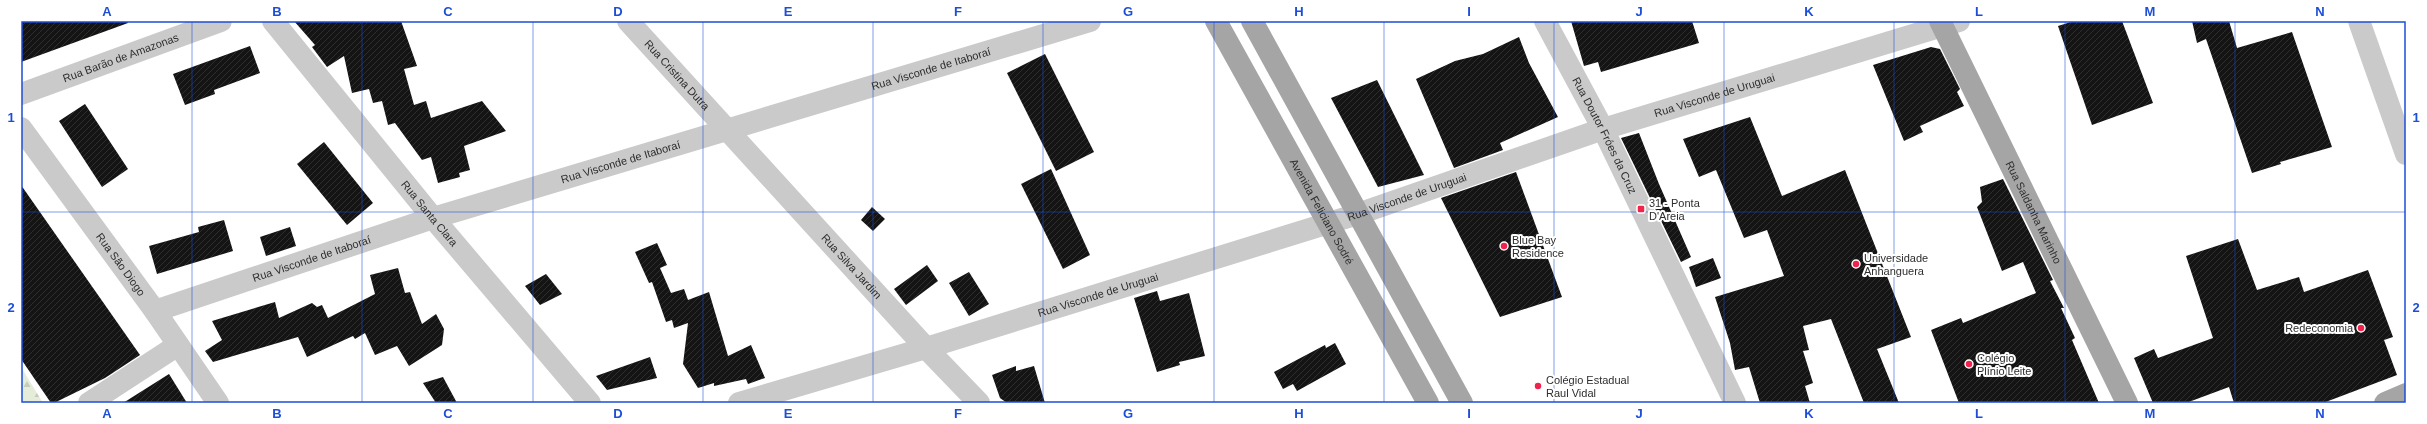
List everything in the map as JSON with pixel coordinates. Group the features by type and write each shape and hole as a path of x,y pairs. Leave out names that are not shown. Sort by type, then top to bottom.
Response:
{"main road":[{"name":"Avenida Feliciano Sodré","path":"1216,21 1428,403"},
{"path":"1252,21 1462,403"},
{"name":"Rua Saldanha Marinho","path":"1947,23 2127,403"},
{"path":"2385,403 2406,394"}],"street":[{"name":"Rua Barão de Amazonas","path":"21,94 221,21"},
{"name":"Rua Santa Clara","path":"273,21 433,218 590,403"},
{"name":"Rua Cristina Dutra","path":"628,21 725,130"},
{"name":"Rua Visconde de Itaboraí","path":"155,311 433,218 725,130 1063,25 1090,21"},
{"name":"Rua Doutor Fróes da Cruz","path":"1545,21 1603,129 1735,403"},
{"path":"2359,21 2406,154"},
{"name":"Rua Visconde de Uruguai","path":"739,403 926,348 1328,221 1358,214 1603,129 1947,23"},
{"name":"Rua São Diogo","path":"21,128 155,311 218,403"},
{"name":"Rua Silva Jardim","path":"725,130 926,348 979,403"},
{"path":"90,403 178,345"}],"green space":[{"path":"21,367 43,403 21,403"}],"building":[{"path":"21,21 127,21 128,23 21,62"},
{"path":"294,21 401,21 417,66 404,69 414,105 426,101 431,118 482,101 506,131 464,146 470,170 459,173 460,177 438,183 431,157 422,160 395,123 388,125 382,101 373,103 369,89 352,93 344,56 327,67 312,47 315,45"},
{"path":"1571,21 1692,21 1699,43 1601,72 1598,62 1584,66"},
{"path":"2074,21 2122,21 2153,103 2092,125 2058,26"},
{"path":"2192,21 2229,21 2237,48 2292,32 2332,147 2280,162 2281,164 2252,173 2206,39 2197,43"},
{"path":"1519,37 1529,63 1558,117 1500,143 1503,150 1454,168 1416,79 1455,61 1483,54"},
{"path":"250,46 260,73 214,90 215,94 185,105 173,74"},
{"path":"1931,47 1940,49 1960,89 1957,92 1964,106 1920,126 1923,132 1904,141 1873,65"},
{"path":"1045,54 1094,152 1056,171 1007,73"},
{"path":"1377,80 1424,175 1378,187 1331,98"},
{"path":"85,104 128,169 102,187 59,121"},
{"name":"Universidade Anhanguera","path":"1750,117 1782,196 1845,170 1911,337 1877,349 1899,403 1864,403 1831,319 1803,326 1809,350 1803,351 1813,383 1805,386 1810,403 1760,403 1749,367 1735,370 1730,343 1715,297 1784,276 1767,230 1744,238 1716,170 1699,177 1683,139"},
{"path":"1639,133 1659,184 1691,257 1681,262 1621,138"},
{"path":"324,142 373,203 347,225 297,164"},
{"path":"1051,169 1090,255 1063,269 1021,184"},
{"name":"Blue Bay Residence","path":"1516,172 1562,297 1500,317 1441,198"},
{"path":"2003,179 2053,280 2050,281 2064,308 2061,308 2075,338 2072,340 2099,403 1959,403 1931,330 1961,318 1963,323 2036,293 2023,262 2002,271 1977,207 1982,202 1980,187"},
{"path":"21,185 140,355 105,378 54,403 51,403 21,359"},
{"path":"872,207 885,219 873,231 861,220"},
{"path":"224,220 233,251 157,274 149,246 199,232 198,227"},
{"path":"290,227 296,246 266,256 260,237"},
{"path":"2238,239 2257,290 2299,277 2304,292 2368,270 2393,337 2384,340 2397,375 2323,403 2234,403 2229,387 2186,403 2153,403 2134,358 2154,349 2158,358 2213,338 2186,256"},
{"path":"657,243 667,265 660,268 671,293 684,289 688,300 709,292 728,356 751,345 765,378 748,384 746,379 714,386 714,383 698,388 683,364 688,323 674,328 672,320 666,322 652,282 649,283 635,252"},
{"path":"1713,258 1721,278 1696,287 1689,267"},
{"path":"927,265 938,281 906,305 894,289"},
{"path":"398,268 405,293 410,292 422,324 436,314 444,329 442,345 409,366 397,346 375,355 365,333 355,339 353,336 307,357 298,337 213,362 205,351 222,340 212,321 275,302 279,318 312,303 317,307 322,305 328,318 375,294 370,275"},
{"path":"969,272 989,304 969,316 949,283"},
{"path":"546,274 562,294 540,305 525,286"},
{"path":"1157,291 1160,301 1189,293 1205,356 1179,362 1180,365 1157,372 1134,298"},
{"path":"1335,343 1346,364 1297,391 1293,384 1283,389 1274,372 1325,345 1326,348"},
{"path":"650,357 657,378 607,390 596,376"},
{"path":"1016,366 1016,371 1034,366 1045,403 1007,403 1000,398 992,375"},
{"path":"169,374 187,403 123,403"},
{"path":"443,377 457,403 436,403 423,383"}],"place":[{"name":"31 - Ponta D'Areia","path":"1641,209"},
{"name":"Blue Bay Residence","path":"1504,246"},
{"name":"Universidade Anhanguera","path":"1856,264"},
{"name":"Redeconomia","path":"2361,328"},
{"name":"Colégio Plínio Leite","path":"1969,364"},
{"name":"Colégio Estadual Raul Vidal","path":"1538,386"}]}
